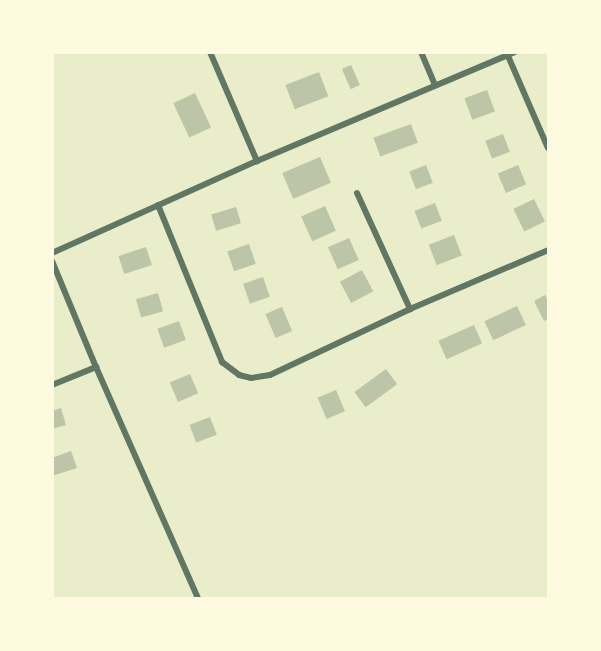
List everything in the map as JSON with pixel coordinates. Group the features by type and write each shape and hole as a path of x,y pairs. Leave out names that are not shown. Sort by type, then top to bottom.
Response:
{"street":[{"path":"210,52 257,161"},
{"path":"421,52 435,85"},
{"path":"52,253 257,161 515,52"},
{"path":"508,56 549,148"},
{"path":"357,193 410,309"},
{"path":"158,205 219,357 226,367 239,375 251,378 270,375 410,309 549,250"},
{"path":"52,261 198,598"},
{"path":"52,385 96,367"}],"building":[{"path":"351,65 360,85 351,89 342,69"},
{"path":"319,72 328,96 295,109 285,85"},
{"path":"487,90 495,112 472,120 464,98"},
{"path":"195,93 211,127 189,138 173,103"},
{"path":"411,124 418,143 380,156 373,138"},
{"path":"503,134 510,152 492,159 485,141"},
{"path":"320,157 331,183 293,199 282,173"},
{"path":"426,165 433,183 416,189 409,171"},
{"path":"518,165 526,184 506,193 498,174"},
{"path":"534,199 545,221 524,232 513,209"},
{"path":"435,203 442,221 421,229 414,211"},
{"path":"325,206 336,231 312,241 301,217"},
{"path":"236,207 241,223 216,231 211,215"},
{"path":"454,235 462,256 437,265 429,245"},
{"path":"349,238 359,260 338,269 328,247"},
{"path":"249,244 256,264 234,271 227,251"},
{"path":"146,247 152,265 124,274 118,256"},
{"path":"362,270 373,291 351,303 340,282"},
{"path":"263,277 270,297 250,304 243,284"},
{"path":"158,293 163,311 141,318 136,299"},
{"path":"545,295 548,301 548,319 544,321 534,301"},
{"path":"517,306 526,325 493,340 484,321"},
{"path":"282,307 292,331 276,338 265,314"},
{"path":"179,321 186,340 164,348 157,329"},
{"path":"474,325 482,343 447,359 438,341"},
{"path":"386,369 397,384 366,407 354,392"},
{"path":"190,374 198,393 178,402 170,383"},
{"path":"336,390 345,411 327,419 318,398"},
{"path":"61,408 66,425 52,429 52,411"},
{"path":"210,417 217,435 196,443 189,425"},
{"path":"71,451 77,468 52,476 52,458"}]}
